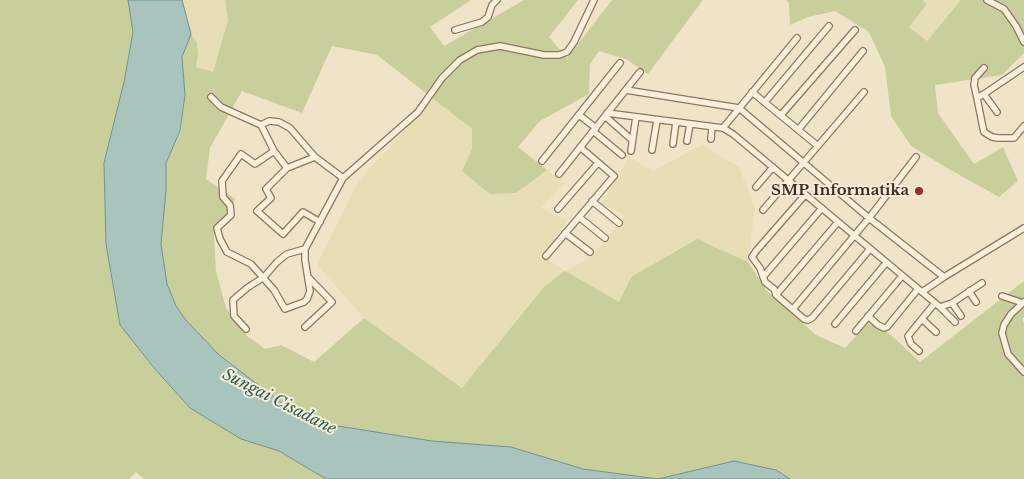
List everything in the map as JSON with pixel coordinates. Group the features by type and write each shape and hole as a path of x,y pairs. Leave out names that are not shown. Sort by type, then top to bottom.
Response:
{"street":[{"path":"455,30 482,22 488,17 490,3 497,0"},
{"path":"274,151 255,164 241,154 222,181 223,197 230,205 231,215 217,228 227,252 251,264 264,277 285,309 307,299 310,291 305,248 344,178 418,112 442,78 468,55 478,50 500,46 544,55 559,55 567,52 574,42 594,0"},
{"path":"988,0 1004,9 1024,42"},
{"path":"764,102 829,26"},
{"path":"781,115 854,30"},
{"path":"722,128 797,38"},
{"path":"798,130 863,51"},
{"path":"542,161 620,63"},
{"path":"977,98 1024,67"},
{"path":"984,68 975,78 974,85 984,132 998,138 1014,138 1024,126"},
{"path":"559,174 640,72"},
{"path":"626,90 740,108 869,218 944,277"},
{"path":"752,92 818,146"},
{"path":"763,210 864,92"},
{"path":"984,94 997,112"},
{"path":"211,97 221,107 261,125 274,151 287,168"},
{"path":"606,114 722,128 733,134 938,305 955,322"},
{"path":"606,114 632,140"},
{"path":"579,115 622,155"},
{"path":"631,151 636,117"},
{"path":"652,150 657,120"},
{"path":"261,125 268,121 279,122 290,128 315,157 344,178"},
{"path":"673,144 676,122"},
{"path":"687,141 690,124"},
{"path":"711,139 712,127"},
{"path":"546,256 614,176 580,147"},
{"path":"315,157 287,168 266,189 271,198 257,211 283,234 303,212 320,222"},
{"path":"793,309 869,218 916,157"},
{"path":"558,209 598,163"},
{"path":"756,187 773,167"},
{"path":"805,194 752,258 760,268 765,282 774,289 776,295 804,319 808,320 870,249"},
{"path":"592,201 619,223"},
{"path":"763,277 822,208"},
{"path":"579,217 605,238"},
{"path":"776,295 838,222"},
{"path":"868,316 878,325 884,328 887,327 920,291 1024,228"},
{"path":"565,233 590,252"},
{"path":"246,330 234,316 234,300 247,288 264,277 287,254 305,248"},
{"path":"836,324 886,263"},
{"path":"306,327 332,302 308,276"},
{"path":"856,331 902,276"},
{"path":"918,351 911,344 908,336 922,319 938,305 952,303 982,283"},
{"path":"969,291 976,302"},
{"path":"1002,296 1024,303"},
{"path":"952,303 961,316"},
{"path":"1024,303 1011,314 1004,325 1002,333 1008,354 1024,372"},
{"path":"922,319 936,332"}],"shaded area":[{"path":"182,0 225,0 228,20 213,72 196,67 197,43 191,34"},
{"path":"922,0 961,0 927,41 909,27 927,4"},
{"path":"434,98 472,129 472,149 462,171 516,192 547,170 564,183 541,208 567,221 543,256 565,271 593,256 625,215 601,204 629,157 653,171 702,145 739,167 755,208 748,262 696,239 631,277 619,302 544,287 462,388 364,318 317,265 359,180"}],"green space":[{"path":"0,0 128,0 133,32 124,82 104,163 106,244 120,325 155,369 190,408 241,439 279,451 326,479 144,479 136,472 129,479 0,479"},
{"path":"225,0 471,0 430,27 444,46 524,0 578,0 549,37 567,58 612,0 703,0 648,74 626,59 599,51 590,64 589,94 540,121 518,147 547,170 516,193 490,194 462,171 472,149 472,129 377,55 332,46 302,113 242,91 210,148 206,179 235,199 214,235 216,271 226,308 246,335 265,349 281,345 314,362 364,318 462,388 544,287 565,271 619,302 631,277 697,239 748,262 767,291 816,335 845,348 868,323 889,333 920,362 1024,281 1024,317 1022,319 1024,324 1024,479 790,479 776,470 734,461 658,479 583,469 511,447 432,441 332,425 296,414 218,354 185,319 176,306 167,284 161,244 166,190 166,163 181,131 185,95 182,57 191,34 197,43 196,67 213,72 228,20"},
{"path":"786,0 922,0 927,4 909,27 927,41 961,0 1024,0 1024,53 1002,75 935,85 938,113 974,164 1003,147 1018,181 999,197 911,146 891,116 885,67 869,32 835,11 808,17 790,25 789,3"}],"water":[{"name":"Sungai Cisadane","path":"128,0 182,0 191,34 182,57 185,95 180,131 166,163 166,190 161,244 167,284 176,306 185,319 218,354 296,414 332,425 432,441 511,447 583,469 658,479 326,479 279,451 241,439 190,408 155,369 120,325 106,244 104,163 124,82 133,32"},
{"path":"734,461 776,470 790,479 658,479"}],"place":[{"name":"SMP Informatika","path":"919,191"}]}
